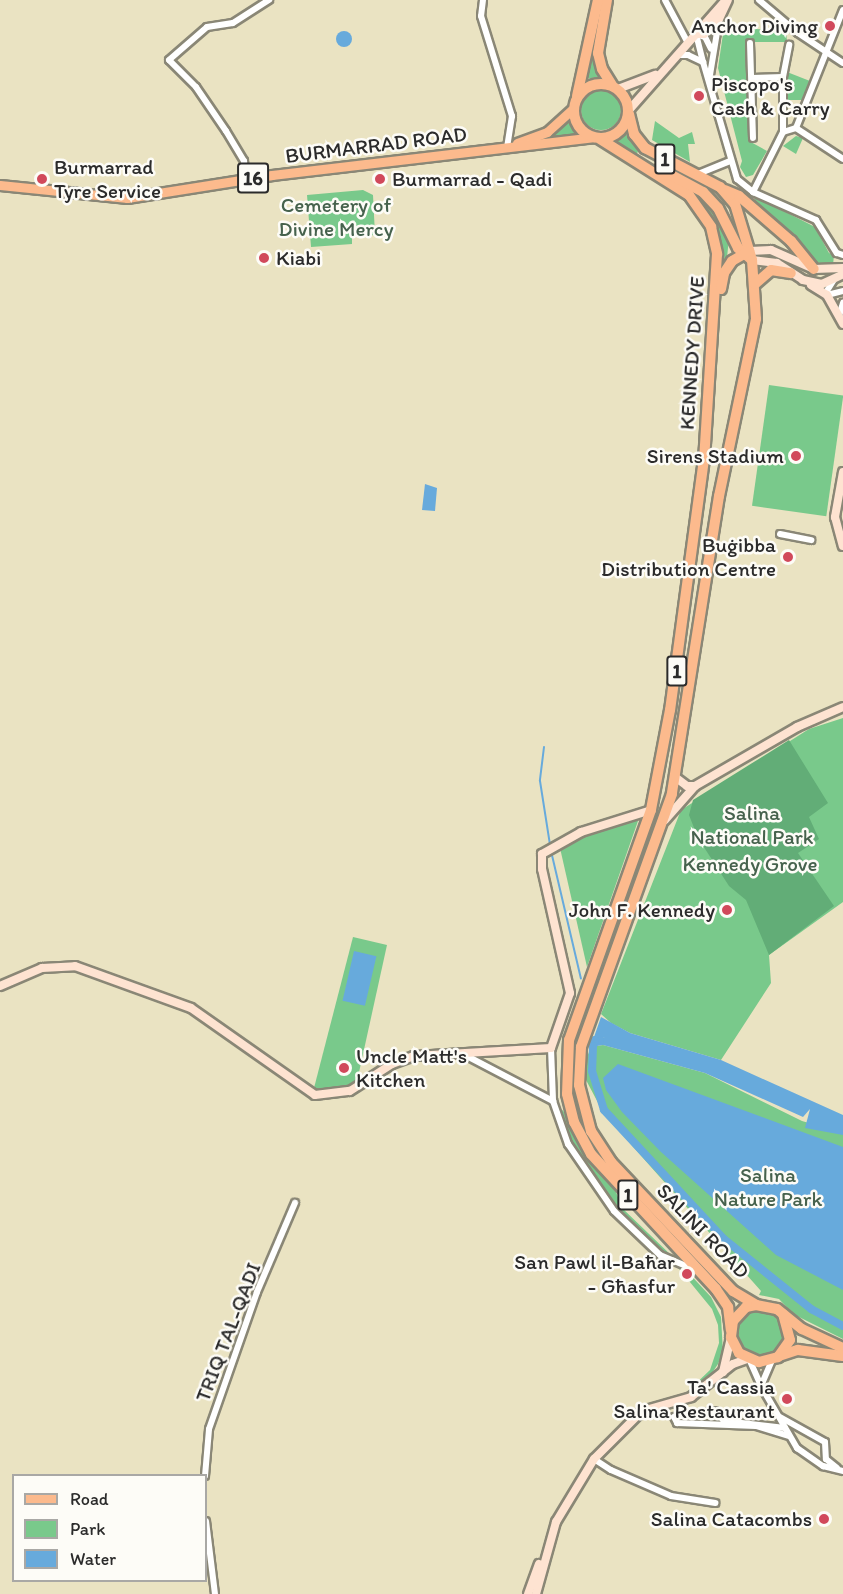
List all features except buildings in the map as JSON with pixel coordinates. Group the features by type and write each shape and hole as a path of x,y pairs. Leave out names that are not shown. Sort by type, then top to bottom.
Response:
{"highway":[{"path":"575,104 598,0"},
{"name":"1","path":"608,0 598,53 629,112 634,134 645,148 720,187 742,217 755,284 752,356 719,496 675,777 665,820"},
{"path":"575,104 588,87 615,87"},
{"name":"1","path":"575,104 577,123 597,138"},
{"path":"597,138 617,133 629,112"},
{"name":"KENNEDY DRIVE","path":"569,1040 651,810 682,642 712,367 717,254 711,226 688,195 640,161 597,138"},
{"path":"640,161 683,178 703,192 718,208 748,255 724,273 712,367"},
{"path":"720,187 752,207 791,241 814,269"},
{"path":"755,284 771,270 791,273"},
{"name":"SALINI ROAD","path":"665,820 581,1047 582,1107 599,1146 733,1291 756,1305"},
{"name":"SALINI ROAD","path":"569,1040 567,1094 574,1122 591,1154 701,1272 728,1307 731,1333"},
{"path":"731,1333 738,1313 756,1305"},
{"name":"1","path":"756,1305 767,1305 802,1329 843,1348"},
{"path":"775,1358 789,1340 783,1314"},
{"name":"1","path":"731,1333 748,1360"},
{"path":"748,1360 775,1358 798,1350 843,1356"}],"main road":[{"name":"BURMARRAD ROAD","path":"507,148 547,132 575,104"},
{"name":"BURMARRAD ROAD","path":"0,184 127,198 245,179 597,138"}],"street":[{"path":"245,179 244,161 226,131 196,87 170,60 207,27 233,23 269,0"},
{"path":"483,0 481,16 512,116 507,148"},
{"path":"665,0 688,43"},
{"path":"709,79 711,49 727,0"},
{"path":"629,112 660,72 727,0"},
{"path":"759,0 843,63"},
{"path":"796,128 843,10"},
{"path":"696,34 704,34 719,19"},
{"path":"696,34 705,37 711,49"},
{"path":"696,34 737,179 753,192 816,220 837,253 843,255"},
{"path":"750,43 753,138"},
{"path":"753,192 783,132 783,77 789,45"},
{"path":"678,55 688,55 703,62"},
{"path":"615,87 660,72"},
{"path":"752,78 783,77"},
{"path":"783,132 796,128"},
{"path":"796,128 843,159"},
{"path":"698,174 731,161"},
{"path":"748,255 771,250 814,269 843,268"},
{"path":"748,255 777,263 802,280 824,291 843,291"},
{"path":"814,269 841,320"},
{"path":"824,291 839,276"},
{"path":"841,320 843,303"},
{"path":"843,472 835,517 843,546"},
{"path":"780,534 811,540"},
{"path":"665,820 695,786 817,717 843,707"},
{"path":"817,717 843,712"},
{"path":"675,777 687,786 695,786"},
{"path":"651,810 581,832 542,854 540,861 570,993 551,1048 553,1101 559,1124 583,1170 614,1212 660,1255 701,1272"},
{"path":"0,986 53,966 85,970 191,1008 315,1095 350,1091 392,1064 414,1056 551,1048"},
{"path":"463,1054 553,1101"},
{"name":"TRIQ TAL-QADI","path":"205,1474 209,1429 257,1292 295,1203"},
{"path":"721,1375 731,1333"},
{"path":"761,1386 775,1358"},
{"path":"528,1594 566,1502 594,1459 642,1411 691,1397 721,1375 748,1360 797,1448 824,1466 840,1470"},
{"path":"785,1428 724,1421 715,1411 674,1417 677,1423 756,1426 789,1436"},
{"path":"779,1417 825,1442 826,1459 840,1470"},
{"path":"594,1459 611,1470 670,1496 715,1503"},
{"path":"207,1529 215,1594"},
{"path":"536,1594 544,1557"}],"green space":[{"path":"724,27 786,31 787,42 748,42 749,141 767,151 753,175 746,177 740,167 742,161 718,68"},
{"path":"590,58 595,58 599,77 585,79"},
{"path":"787,72 810,81 802,100 787,100"},
{"path":"601,90 615,96 621,110 615,124 601,130 587,124 581,110 587,96"},
{"path":"569,121 578,135 554,140 552,134"},
{"path":"655,121 679,138 692,132 695,144 688,144 690,162 652,140"},
{"path":"626,134 638,151 637,154 615,141"},
{"path":"796,136 803,138 796,154 783,146"},
{"name":"Cemetery of Divine Mercy","path":"363,190 373,195 375,235 352,237 352,244 311,247 307,195"},
{"path":"697,194 713,208 729,238 727,258 720,268 716,225"},
{"path":"756,197 815,227 829,253 834,255 833,265 813,262 754,201"},
{"name":"Sirens Stadium","path":"769,385 843,395 826,516 752,506"},
{"name":"Kennedy Grove","path":"843,718 843,902 769,955 771,983 721,1060 630,1033 611,1023 601,1014 681,810 809,729"},
{"name":"Salina National Park","path":"789,740 828,803 809,817 819,839 798,853 834,906 769,955 746,900 729,886 698,838 689,815 693,800"},
{"name":"Kennedy Grove","path":"624,821 638,821 587,967 560,848 583,833"},
{"path":"353,937 387,945 356,1086 322,1093 314,1088"},
{"name":"Salina Nature Park","path":"603,1045 705,1073 802,1121 843,1133 843,1339 793,1314 779,1299 759,1295 761,1291 604,1114 586,1080 585,1062 591,1047"},
{"path":"563,1110 581,1150 616,1192 622,1208 674,1258 657,1248 619,1214 566,1137 558,1113"},
{"path":"676,1265 685,1269 711,1297 721,1317 723,1353 708,1379 687,1392 710,1370 719,1343 718,1325 712,1309"},
{"path":"761,1310 777,1317 784,1333 777,1349 761,1356 745,1349 738,1333 745,1317"}],"water":[{"path":"344,31 350,33 352,39 350,45 344,47 338,45 336,39 338,33"},
{"path":"425,484 437,488 435,511 422,510"},
{"path":"354,951 376,956 365,1006 343,1001"},
{"path":"601,1017 630,1033 721,1060 843,1115 843,1135 805,1128 810,1109 803,1117 705,1073 603,1045 591,1047 594,1038 605,1037 594,1037"},
{"name":"Salina Nature Park","path":"618,1064 843,1147 843,1290 776,1255 661,1152 622,1112 606,1090 603,1078"}],"waterway":[{"path":"544,747 540,781 550,845"},
{"path":"551,851 581,979"},
{"path":"600,1040 595,1040 593,1046 592,1071 604,1110 724,1239 811,1309 843,1326"}],"place":[{"name":"Anchor Diving","path":"830,26"},
{"name":"Piscopo's Cash & Carry","path":"699,96"},
{"name":"Burmarrad Tyre Service","path":"42,179"},
{"name":"Burmarrad - Qadi","path":"380,179"},
{"name":"Kiabi","path":"264,258"},
{"name":"Sirens Stadium","path":"796,456"},
{"name":"Buġibba Distribution Centre","path":"788,557"},
{"name":"John F. Kennedy","path":"727,910"},
{"name":"Uncle Matt's Kitchen","path":"344,1068"},
{"name":"San Pawl il-Baħar - Għasfur","path":"687,1274"},
{"name":"Ta' Cassia Salina Restaurant","path":"787,1399"},
{"name":"Salina Catacombs","path":"824,1519"}]}
